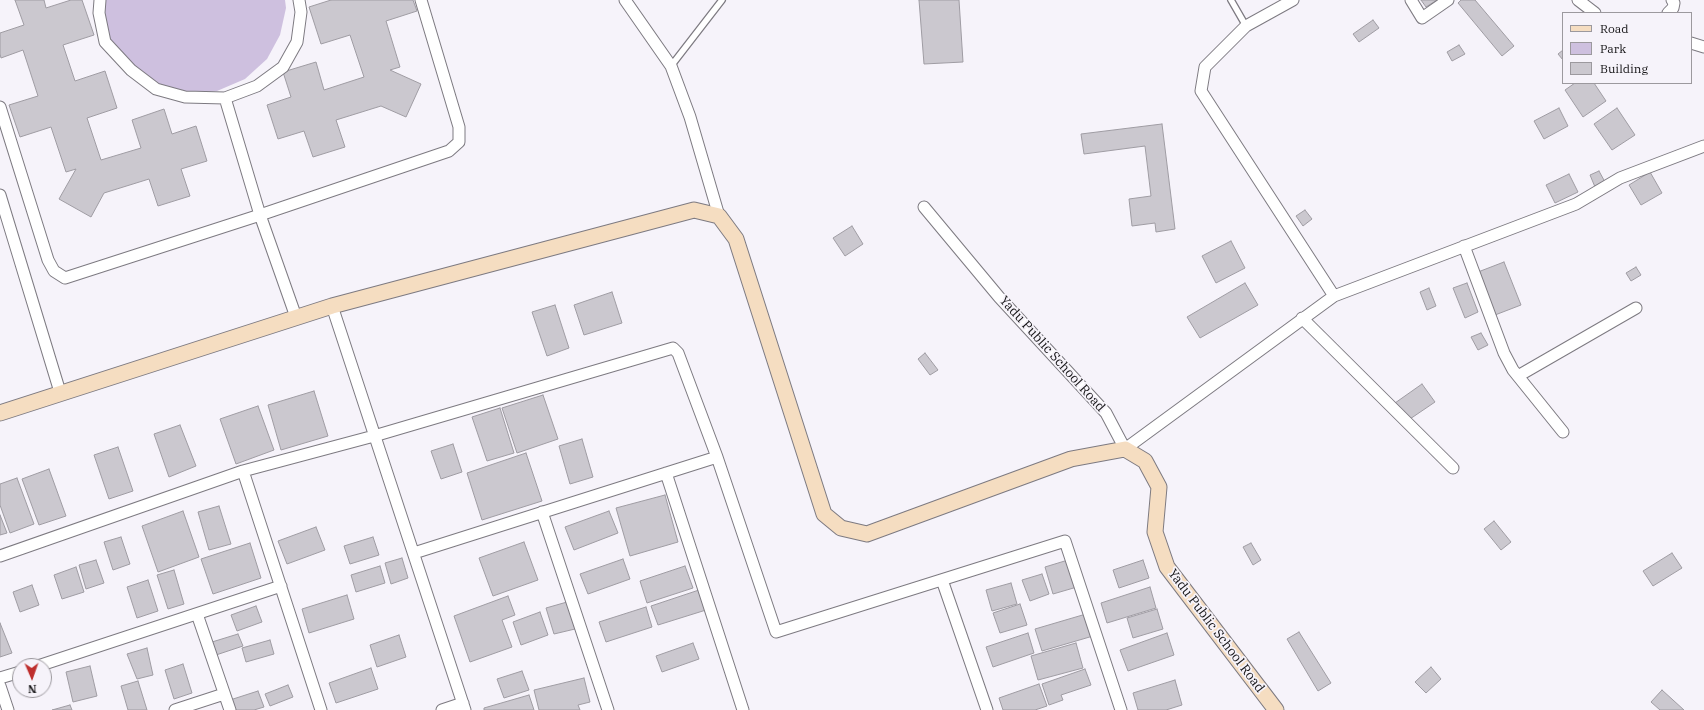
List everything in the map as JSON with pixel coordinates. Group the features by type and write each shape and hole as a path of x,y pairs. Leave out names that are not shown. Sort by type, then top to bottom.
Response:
{"street":[{"path":"100,0 99,14 105,42 131,70 156,89 185,97 225,98 257,86 283,66 297,42 301,12 299,0"},
{"path":"0,107 48,260 54,271 65,278 260,215 449,151 459,142 459,127 421,0"},
{"path":"625,0 671,66 690,117 719,216 736,239 824,514 840,528 867,534 1071,459 1125,449 1334,296 1576,204 1620,178 1704,146"},
{"path":"1293,0 1246,26 1205,67 1201,91 1334,296"},
{"path":"1411,0 1422,18 1448,0"},
{"path":"1578,0 1594,12"},
{"path":"1671,7 1682,0"},
{"path":"1692,43 1704,47"},
{"path":"225,98 260,215 296,318"},
{"path":"0,195 60,392"},
{"name":"Yadu Public School Road","path":"924,207 999,297 1106,413 1125,449 1145,461 1159,487 1155,532 1167,567 1276,710"},
{"path":"0,413 60,392 332,306 694,210 719,216"},
{"path":"1464,246 1504,353 1518,376 1563,432"},
{"path":"332,306 464,706 442,710"},
{"path":"1518,376 1636,308"},
{"path":"1302,318 1453,468"},
{"path":"0,556 243,471 374,436 670,347 676,349 678,353 717,457 776,632 1065,541 1122,710"},
{"path":"414,553 717,457"},
{"path":"243,471 321,710"},
{"path":"666,473 743,710"},
{"path":"542,512 608,710"},
{"path":"942,580 987,710"},
{"path":"52,661 281,586"},
{"path":"196,614 230,710"},
{"path":"0,678 12,674"},
{"path":"0,686 8,710"},
{"path":"175,710 224,694"}],"lane":[{"path":"671,66 722,0"},
{"path":"1231,0 1246,26"}],"green space":[{"path":"103,0 285,0 286,8 280,35 267,59 245,79 217,91 187,94 158,87 114,48 103,20"}],"building":[{"path":"15,0 44,0 46,8 71,0 82,0 94,35 63,45 75,81 105,71 117,108 87,118 101,160 141,148 132,120 164,109 172,134 196,126 207,161 181,169 190,196 158,206 149,179 104,193 91,217 59,199 76,169 66,172 51,127 20,137 9,105 38,96 23,50 1,58 0,54 0,33 24,25"},
{"path":"331,0 413,0 417,11 386,21 400,67 390,70 421,84 406,117 381,106 336,120 345,147 313,157 304,131 278,139 267,105 291,97 283,72 316,62 324,90 364,77 350,35 321,44 309,7"},
{"path":"919,0 959,0 963,62 924,64"},
{"path":"1421,0 1437,0 1426,7"},
{"path":"1461,0 1475,0 1514,46 1502,56 1458,3"},
{"path":"1373,20 1379,28 1359,42 1353,34"},
{"path":"1459,45 1465,54 1452,61 1447,52"},
{"path":"1562,51 1562,59 1558,54"},
{"path":"1574,84 1595,84 1606,101 1583,117 1565,90"},
{"path":"1559,108 1568,126 1544,139 1534,121"},
{"path":"1617,108 1635,135 1612,150 1594,124"},
{"path":"1162,124 1175,229 1156,232 1155,223 1132,226 1129,199 1151,196 1145,146 1084,154 1081,134"},
{"path":"1599,171 1605,182 1595,187 1590,175"},
{"path":"1650,172 1662,193 1641,205 1629,185"},
{"path":"1569,174 1578,192 1555,203 1546,185"},
{"path":"1305,210 1312,219 1303,226 1296,216"},
{"path":"852,226 863,244 845,256 833,238"},
{"path":"1231,241 1245,268 1216,283 1202,256"},
{"path":"1504,262 1521,305 1495,315 1478,272"},
{"path":"1636,267 1641,275 1631,281 1626,273"},
{"path":"1245,283 1258,305 1200,338 1187,317"},
{"path":"1467,283 1478,312 1465,318 1453,288"},
{"path":"1429,288 1436,306 1427,310 1420,292"},
{"path":"612,292 622,323 584,335 574,305"},
{"path":"555,305 569,348 547,356 532,312"},
{"path":"1481,333 1488,345 1478,350 1471,337"},
{"path":"925,353 938,370 930,375 918,359"},
{"path":"1422,384 1435,402 1407,421 1395,403"},
{"path":"314,391 328,436 281,450 268,405"},
{"path":"543,395 558,439 517,453 502,408"},
{"path":"258,406 274,450 236,464 220,419"},
{"path":"500,408 514,453 487,461 472,417"},
{"path":"180,425 196,466 169,477 154,434"},
{"path":"582,439 593,477 570,484 559,446"},
{"path":"453,444 462,472 441,479 431,451"},
{"path":"118,447 133,491 109,499 94,455"},
{"path":"526,453 542,501 482,520 467,473"},
{"path":"49,469 66,516 39,525 22,479"},
{"path":"17,478 34,524 10,533 0,505 0,484"},
{"path":"665,495 678,542 630,556 616,508"},
{"path":"219,506 231,544 209,550 198,512"},
{"path":"183,511 199,557 158,572 142,526"},
{"path":"609,511 618,533 574,550 565,527"},
{"path":"0,515 7,533 0,535"},
{"path":"1494,521 1511,542 1501,550 1484,529"},
{"path":"316,527 325,550 287,564 278,541"},
{"path":"121,537 130,564 113,570 104,542"},
{"path":"373,537 379,555 350,564 344,546"},
{"path":"524,542 538,580 493,596 479,558"},
{"path":"250,543 261,578 213,594 201,559"},
{"path":"1251,543 1261,560 1253,565 1243,547"},
{"path":"1672,553 1682,568 1653,586 1643,571"},
{"path":"402,558 408,578 391,584 385,563"},
{"path":"623,559 630,579 588,594 580,574"},
{"path":"96,560 104,583 86,589 79,565"},
{"path":"1068,560 1077,587 1053,594 1045,567"},
{"path":"1143,560 1149,578 1119,588 1113,570"},
{"path":"380,566 385,583 356,592 351,575"},
{"path":"685,566 693,588 647,603 640,581"},
{"path":"76,567 84,592 62,599 54,575"},
{"path":"174,570 184,604 168,609 157,575"},
{"path":"1042,574 1049,594 1030,601 1022,580"},
{"path":"148,580 158,611 137,618 127,587"},
{"path":"1011,583 1017,604 992,611 986,590"},
{"path":"32,585 39,605 20,612 13,592"},
{"path":"1150,587 1156,608 1107,623 1101,603"},
{"path":"699,590 706,610 658,625 651,606"},
{"path":"347,595 354,619 309,633 302,609"},
{"path":"508,596 515,615 502,620 512,647 470,662 454,616"},
{"path":"567,602 575,629 554,634 546,608"},
{"path":"1020,604 1027,625 1000,633 993,613"},
{"path":"256,606 262,622 237,631 231,615"},
{"path":"646,607 652,627 606,642 599,622"},
{"path":"1157,609 1163,629 1133,638 1127,618"},
{"path":"540,612 548,635 521,645 513,622"},
{"path":"1086,614 1093,636 1042,651 1035,629"},
{"path":"0,623 12,653 0,657"},
{"path":"1299,632 1331,683 1318,691 1287,639"},
{"path":"1028,633 1034,653 993,667 986,647"},
{"path":"1167,633 1174,655 1128,671 1120,650"},
{"path":"238,634 243,646 216,655 212,642"},
{"path":"399,635 406,657 377,667 370,645"},
{"path":"270,640 274,654 246,662 242,648"},
{"path":"693,643 699,659 662,672 656,656"},
{"path":"1076,643 1083,668 1038,680 1031,656"},
{"path":"147,648 153,675 137,679 127,654"},
{"path":"183,664 192,693 174,699 165,670"},
{"path":"90,666 97,696 73,702 66,672"},
{"path":"1431,667 1441,679 1426,693 1415,682"},
{"path":"371,668 378,689 336,703 329,683"},
{"path":"1085,669 1091,685 1061,695 1063,700 1049,705 1042,684"},
{"path":"522,671 529,690 504,698 497,679"},
{"path":"584,678 590,702 578,705 580,710 539,710 534,690"},
{"path":"1175,680 1182,705 1166,710 1138,710 1133,693"},
{"path":"138,681 147,710 128,710 121,686"},
{"path":"1039,684 1047,706 1035,710 1003,710 999,698"},
{"path":"288,685 293,697 270,706 265,694"},
{"path":"1662,690 1684,710 1660,710 1651,702"},
{"path":"258,691 264,707 254,710 233,710 230,700"},
{"path":"529,695 534,710 484,710 484,708"},
{"path":"70,705 72,710 52,710"}]}
